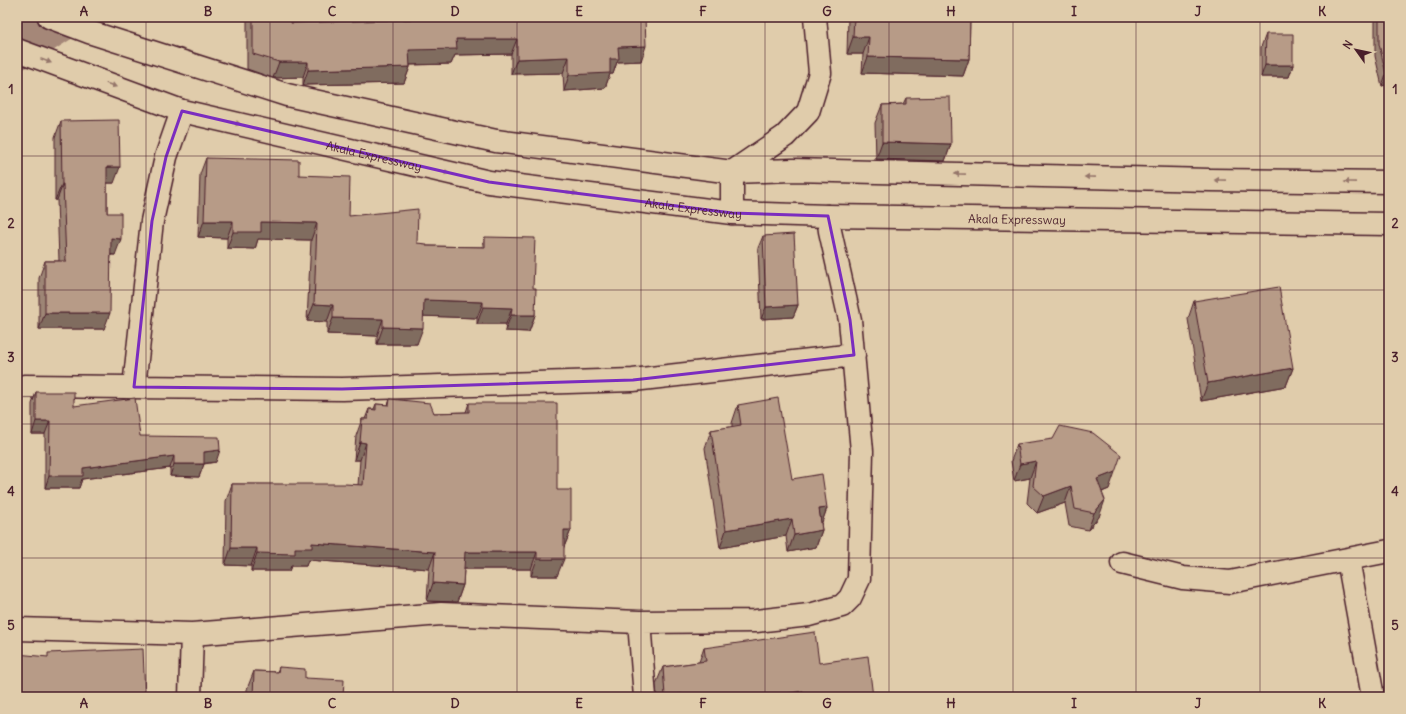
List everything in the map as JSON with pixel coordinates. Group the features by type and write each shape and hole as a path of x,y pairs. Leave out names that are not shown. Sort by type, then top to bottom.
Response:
{"street":[{"path":"49,17 89,32 288,95 496,141 732,172 793,170 1210,180 1389,182"},
{"path":"732,172 785,136 808,112 820,73 815,17"},
{"name":"Akala Expressway","path":"17,50 182,111 489,182 732,213 828,216 1389,224"},
{"path":"134,387 152,221 166,157 182,111"},
{"path":"732,172 732,213"},
{"path":"17,629 192,634 441,614 639,622 756,621 809,615 842,606 850,598 859,578 862,451 850,320 828,216"},
{"path":"17,388 24,386 342,389 633,380 854,355"},
{"path":"1122,563 1183,578 1230,582 1389,551"},
{"path":"1348,559 1373,697"},
{"path":"639,622 645,697"},
{"path":"190,697 192,634"}],"highlighted area":[{"path":"182,111 489,182 732,213 828,216 850,320 854,355 633,380 342,389 134,387 152,221 166,157"}],"building":[{"path":"253,17 291,17 291,23 424,19 424,17 645,17 646,46 618,47 619,59 610,59 610,73 569,75 569,57 517,59 517,39 456,39 457,49 409,50 410,67 308,70 308,62 279,62 253,54"},
{"path":"854,17 970,17 969,59 868,57 869,37 853,37"},
{"path":"1379,17 1389,17 1389,73 1386,74 1379,44"},
{"path":"1266,34 1293,34 1293,65 1265,65"},
{"path":"950,97 951,144 882,142 882,105 906,104 906,98"},
{"path":"119,120 120,167 107,167 107,213 121,213 121,239 111,238 110,313 45,313 45,261 66,261 62,184 61,121"},
{"path":"206,158 299,160 299,175 350,177 349,216 418,209 417,243 426,244 426,246 485,247 485,237 535,238 533,288 536,288 535,315 511,315 512,308 483,307 483,302 424,300 423,328 383,327 383,319 333,318 333,305 314,304 317,223 261,222 261,232 233,232 233,221 204,221"},
{"path":"794,234 798,305 766,307 763,236"},
{"path":"1279,287 1293,368 1208,383 1194,301"},
{"path":"36,392 74,392 74,406 135,398 140,436 219,437 220,450 204,452 204,464 174,464 174,456 83,468 83,476 49,476 50,421 36,421"},
{"path":"778,398 792,479 822,474 827,508 819,509 822,530 794,535 792,519 726,530 711,430 741,425 738,405"},
{"path":"390,399 430,403 434,413 469,412 469,403 557,403 557,490 571,490 571,530 564,530 564,559 537,559 537,552 465,552 463,585 433,583 435,552 312,543 312,548 295,548 295,554 257,553 257,548 231,548 232,484 363,485 366,443 360,442 362,419 368,419 369,409 376,410 376,404 389,405"},
{"path":"1060,426 1093,433 1121,455 1115,472 1097,479 1105,500 1094,513 1075,509 1071,486 1044,496 1033,486 1036,461 1020,464 1017,444 1053,439"},
{"path":"815,632 819,663 868,656 873,697 804,697 803,691 766,697 683,697 682,694 665,696 663,667 706,661 704,648"},
{"path":"143,649 145,697 17,697 17,654 48,657 48,653"},
{"path":"279,667 305,669 305,678 344,680 343,697 253,697 254,671 278,672"}],"waterway":[{"path":"17,46 62,17"}]}
